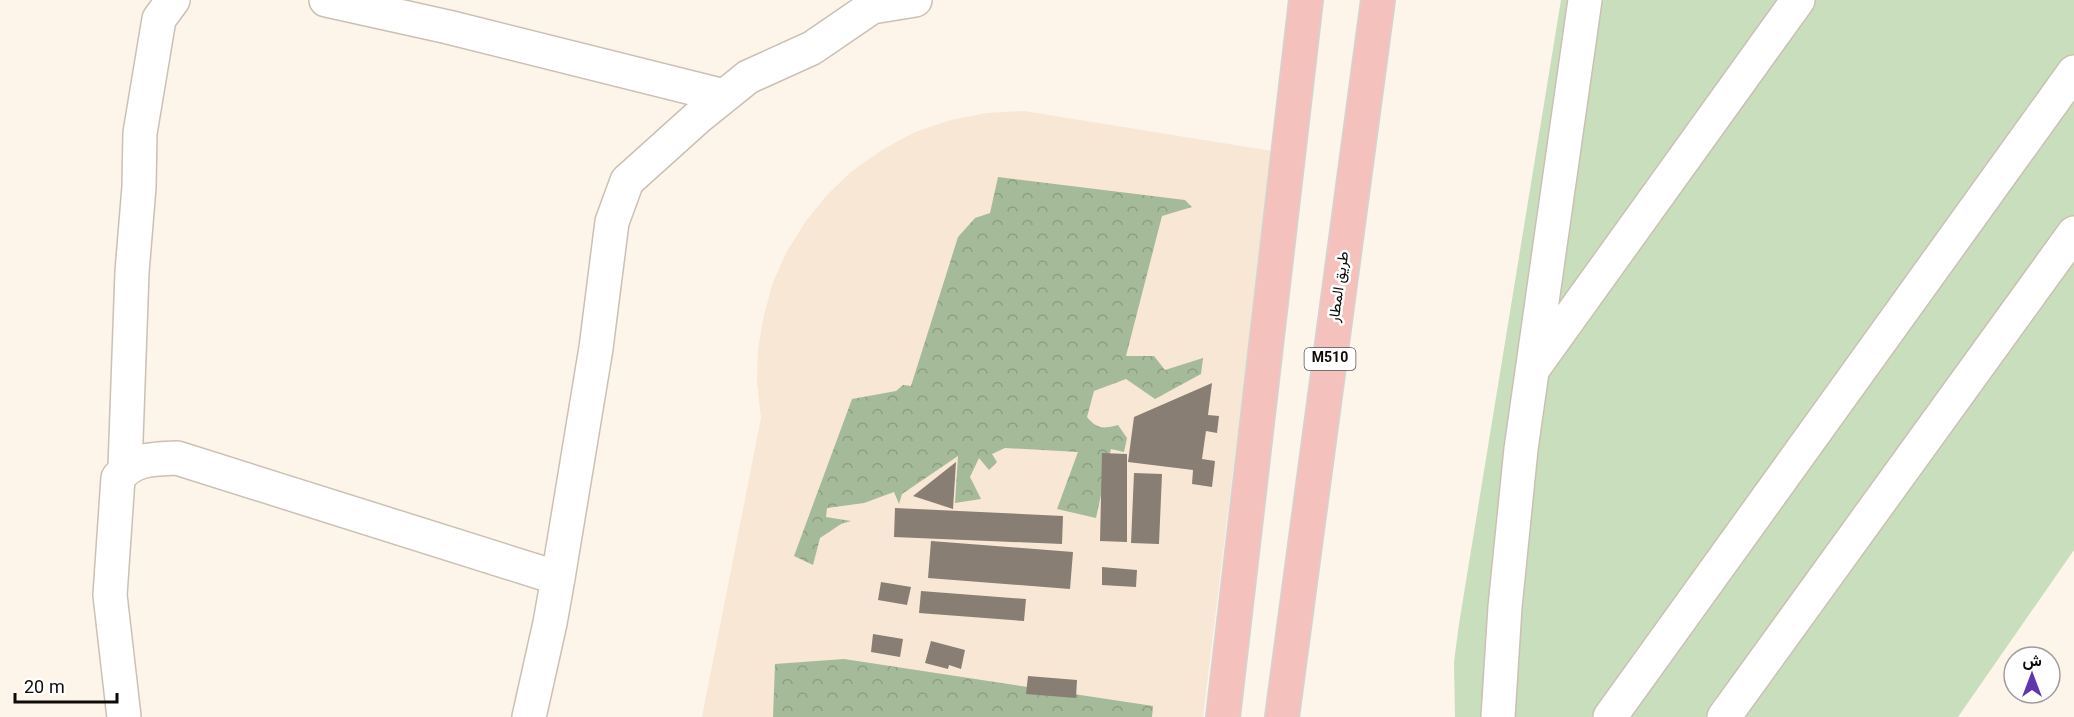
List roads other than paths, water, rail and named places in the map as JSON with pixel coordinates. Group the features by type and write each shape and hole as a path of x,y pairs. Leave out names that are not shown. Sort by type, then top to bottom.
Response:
{"highway":[{"path":"1223,717 1306,0"},
{"name":"طريق المطار","path":"1282,717 1378,0"}],"lane":[{"path":"326,0 448,27 724,96"},
{"path":"529,717 558,578 596,348 612,222 627,181 697,118 748,77 812,48 872,7 915,0"},
{"path":"1498,717 1498,686 1512,528 1531,371 1586,0"},
{"path":"1531,371 1798,0"},
{"path":"125,468 132,272 141,133 165,6"},
{"path":"1610,717 2074,72"},
{"path":"1724,717 2074,233"},
{"path":"124,717 110,595 118,478 125,468 144,460 177,458 558,578"}]}
